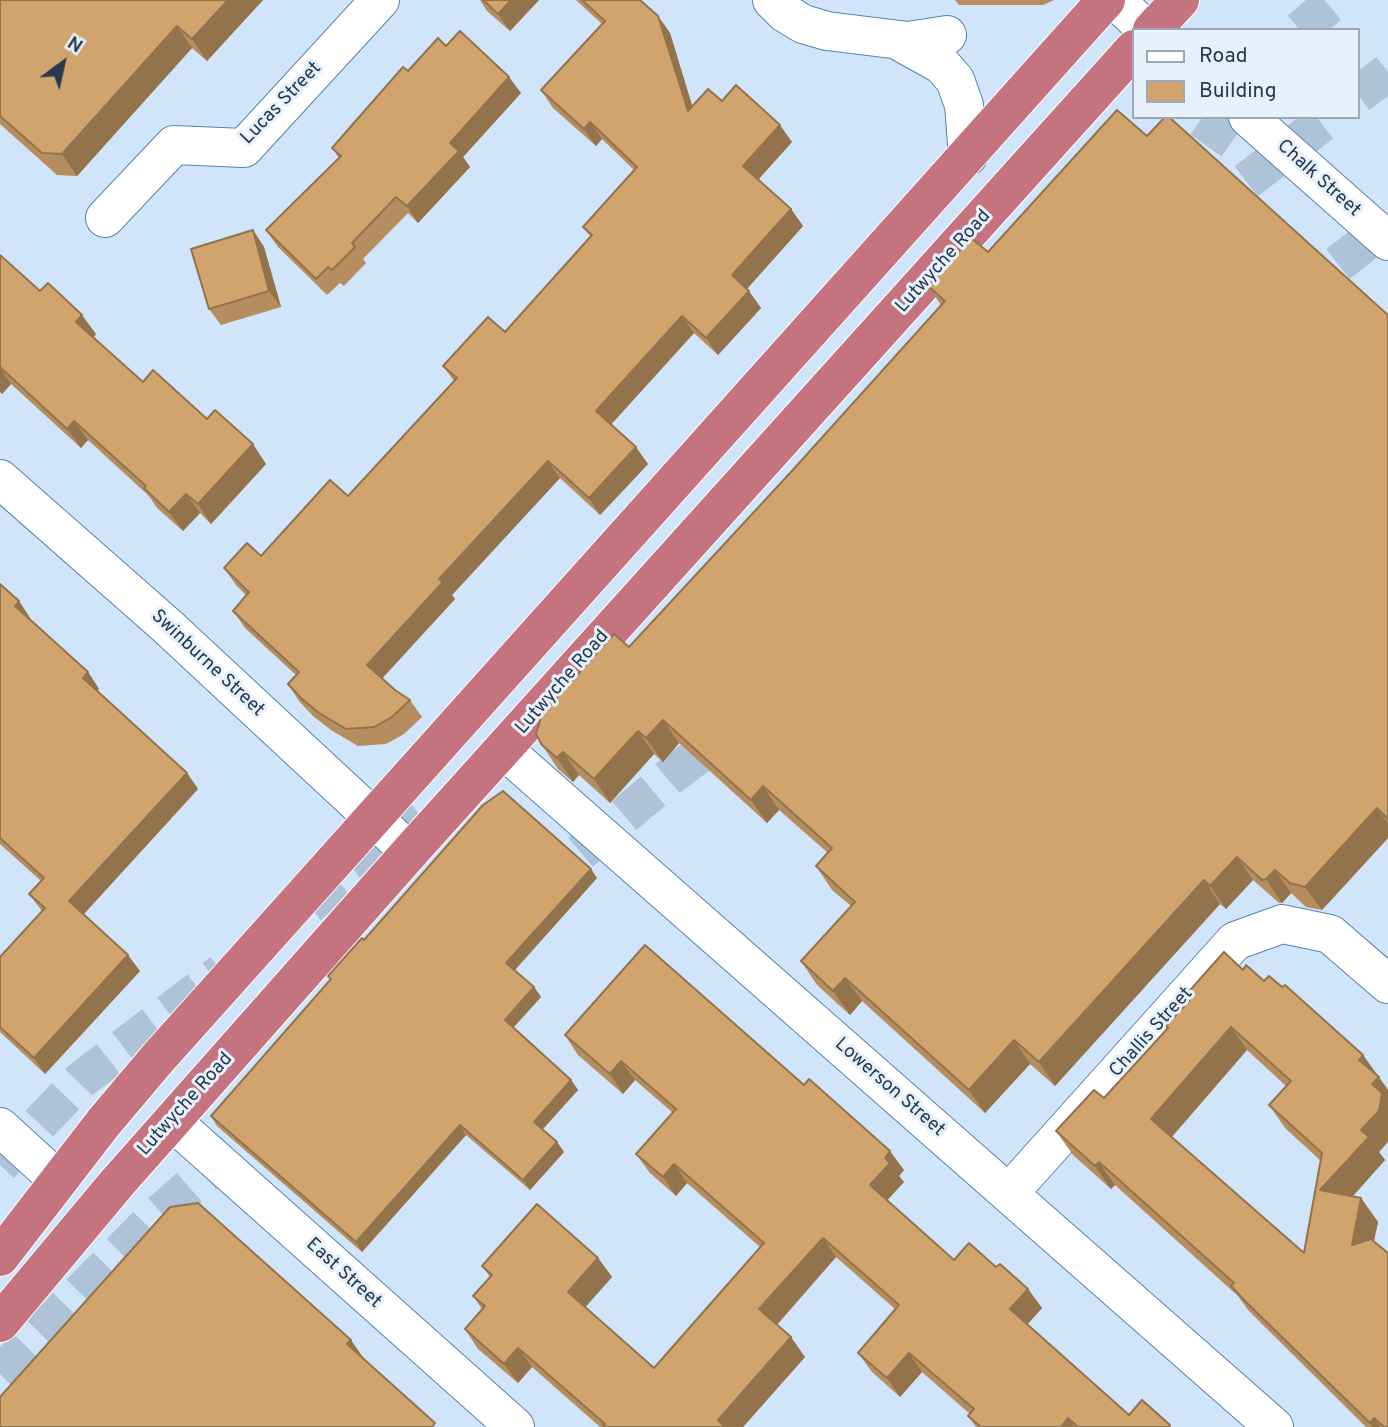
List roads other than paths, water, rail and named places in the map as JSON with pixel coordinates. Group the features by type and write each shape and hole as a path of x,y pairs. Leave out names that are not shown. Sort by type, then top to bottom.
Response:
{"highway":[{"path":"0,1257 58,1180 158,1058 1106,0"},
{"path":"1152,28 1180,0"},
{"name":"Lutwyche Road","path":"0,1323 117,1183 410,852 1132,51"}],"street":[{"name":"Lucas Street","path":"105,218 174,145 244,148 380,0"},
{"path":"772,0 785,13 815,29 897,40 919,40 947,35"},
{"path":"1115,0 1148,28"},
{"path":"897,40 942,65 955,80 964,106 968,156"},
{"name":"Chalk Street","path":"1250,119 1388,241"},
{"name":"Swinburne Street","path":"0,479 167,626 410,852"},
{"name":"Lowerson Street","path":"504,750 1274,1427"},
{"name":"Challis Street","path":"1009,1193 1235,941 1282,924 1330,934 1388,984"},
{"name":"East Street","path":"172,1121 515,1427"},
{"path":"0,1127 58,1180"}],"tunnel":[{"path":"1302,28 1335,0"},
{"path":"1360,93 1388,72"},
{"path":"1173,192 1225,119"},
{"path":"1201,216 1327,119"},
{"path":"1293,299 1388,225"},
{"path":"537,889 672,775 737,726"},
{"path":"309,905 422,818"},
{"path":"0,1165 81,1080 222,972"},
{"path":"0,1374 151,1221 278,1110"}]}
